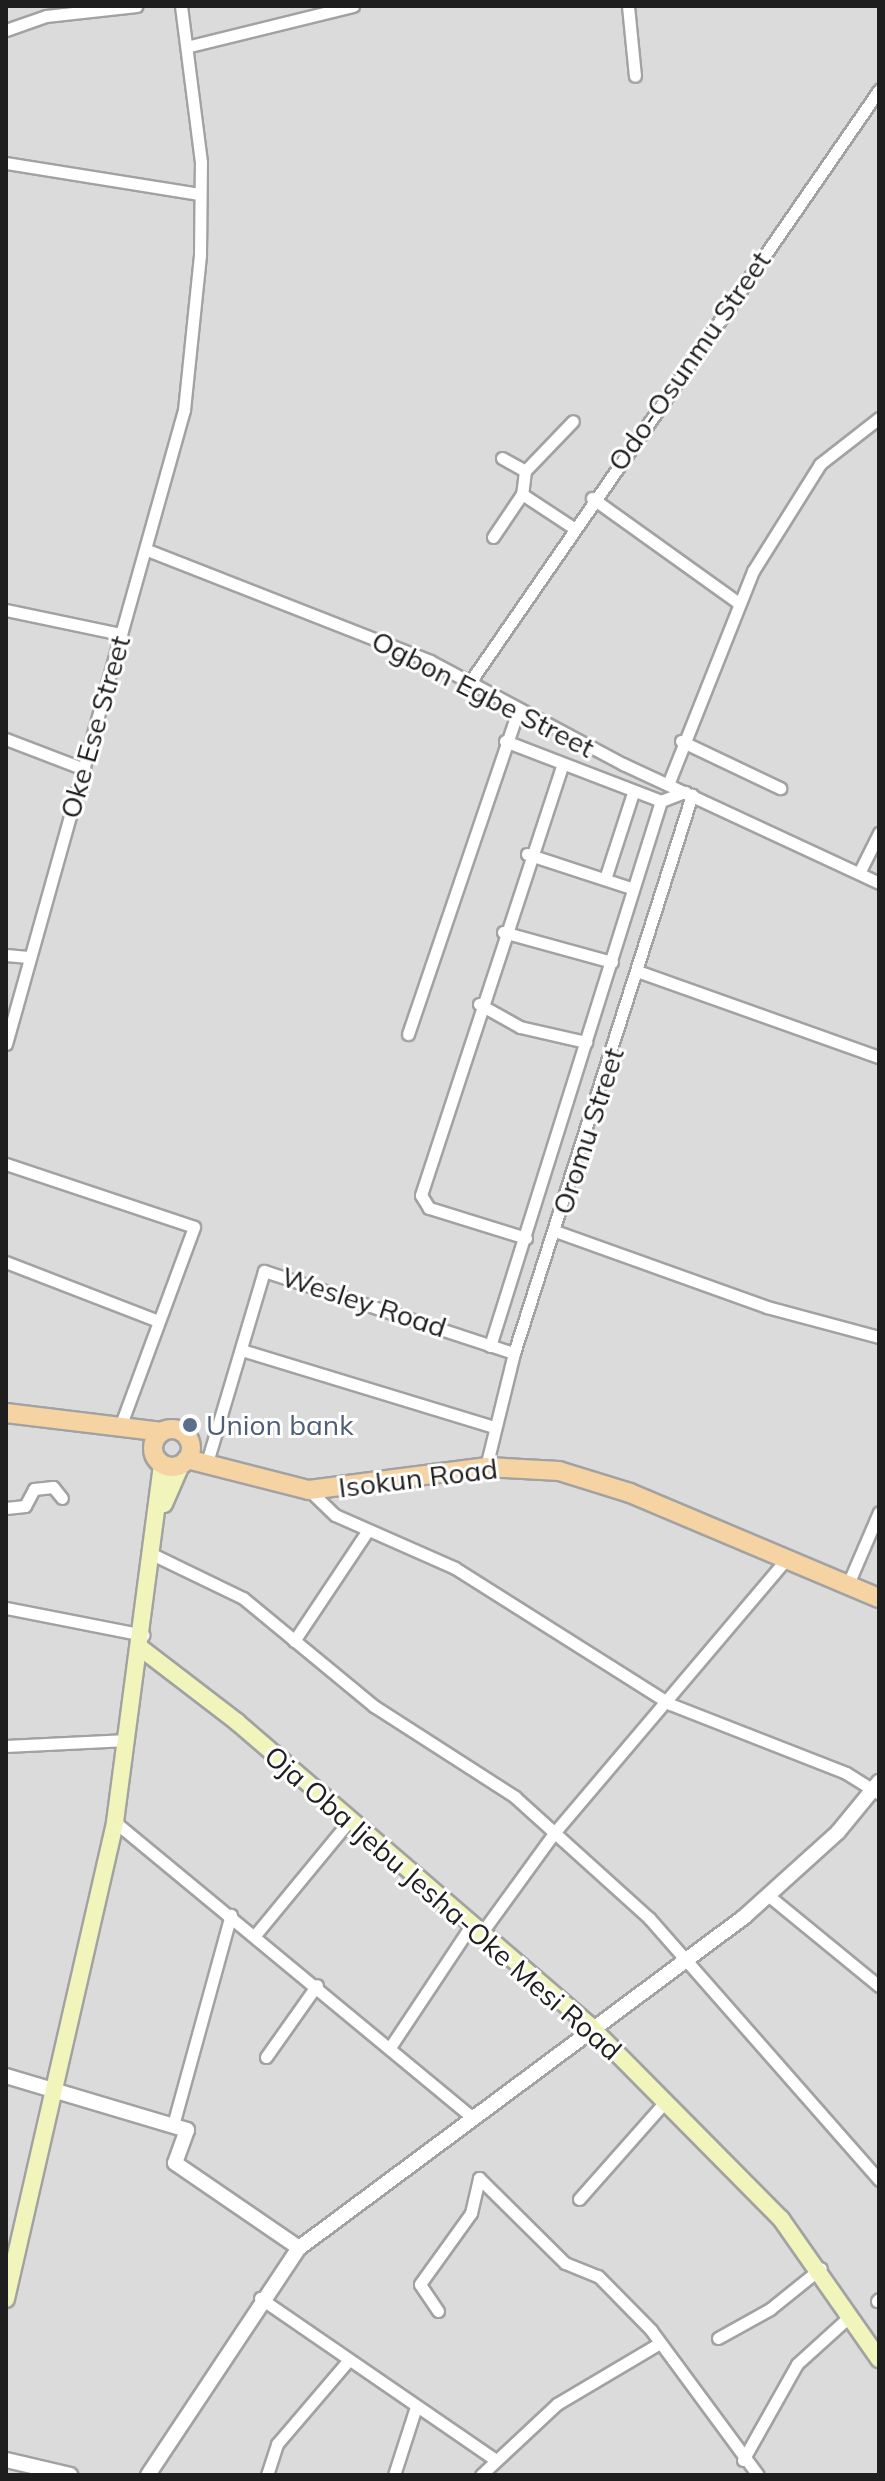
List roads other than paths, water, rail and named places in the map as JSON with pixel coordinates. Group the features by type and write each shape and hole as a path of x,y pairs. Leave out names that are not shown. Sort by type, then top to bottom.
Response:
{"main road":[{"path":"6,1413 123,1428 179,1431 208,1459"},
{"path":"123,1428 171,1460 208,1459"},
{"path":"6,2299 57,2090 115,1822 171,1460 162,1432"},
{"path":"171,1460 188,1440"},
{"name":"Isokun Road","path":"208,1459 309,1490 486,1467 559,1471 630,1493 786,1559"},
{"path":"786,1559 879,1598"},
{"name":"Oja Oba Ijebu Jesha-Oke Mesi Road","path":"142,1642 475,1931 591,2027 822,2268 879,2359"}],"street":[{"path":"6,30 46,16 136,6"},
{"path":"6,163 199,194 190,46 181,6"},
{"path":"190,46 297,12 353,6"},
{"path":"628,6 635,76"},
{"name":"Odo-Osunmu Street","path":"470,682 592,498 879,90"},
{"name":"Oke Ese Street","path":"6,1044 184,410 199,194"},
{"path":"669,782 681,741 736,601 820,464 879,418"},
{"path":"493,537 522,494 525,471 573,421"},
{"path":"502,458 525,471"},
{"path":"522,494 572,527"},
{"name":"Odo-Osunmu Street","path":"592,498 736,601"},
{"name":"Ogbon Egbe Street","path":"147,550 470,682 518,711 859,873"},
{"path":"6,610 121,634"},
{"path":"408,1034 505,741 518,711"},
{"path":"6,739 84,769"},
{"path":"505,741 633,793 661,801 688,794"},
{"path":"681,741 780,788"},
{"path":"526,1238 422,1201 479,1004 527,854 562,766"},
{"path":"605,879 633,793"},
{"name":"Oromu Street","path":"486,1467 514,1353 640,972 688,794"},
{"path":"490,1346 612,962 631,888 661,801"},
{"path":"879,833 859,873 879,883"},
{"path":"527,854 631,888"},
{"path":"503,932 612,962"},
{"path":"6,955 28,957"},
{"path":"640,972 879,1057"},
{"path":"479,1004 520,1027 586,1042"},
{"path":"6,1164 123,1199 195,1233 158,1321 123,1428"},
{"path":"555,1231 767,1307 879,1337"},
{"path":"6,1262 158,1321"},
{"name":"Wesley Road","path":"208,1459 264,1271 514,1353"},
{"path":"242,1350 494,1427"},
{"path":"6,1508 25,1506 34,1489 53,1487 62,1498"},
{"path":"148,2475 260,2298 299,2248 470,2116 769,1896 877,1789 670,1704 455,1568 335,1515 309,1490"},
{"path":"848,1584 879,1512"},
{"path":"294,1641 368,1530"},
{"path":"154,1555 243,1598 374,1706 515,1797 683,1958 879,2180"},
{"path":"391,2046 475,1931 554,1833 670,1704 786,1559"},
{"path":"6,1608 142,1642"},
{"path":"6,1746 127,1740"},
{"path":"256,1934 350,1820"},
{"path":"115,1822 256,1934 470,2116"},
{"path":"769,1896 879,1986"},
{"path":"173,2125 231,1915"},
{"path":"266,2057 317,1985"},
{"path":"6,2076 187,2130 175,2163 299,2248"},
{"path":"579,2199 663,2104"},
{"path":"438,2311 420,2284 471,2213 479,2178 565,2263 598,2276 658,2344 743,2460 758,2475"},
{"path":"718,2338 770,2309 822,2268"},
{"path":"260,2298 415,2410 494,2459"},
{"path":"743,2460 797,2364 850,2316"},
{"path":"481,2475 494,2459 557,2404 658,2344"},
{"path":"267,2475 277,2444 348,2361"},
{"path":"394,2475 415,2410"},
{"path":"6,2460 70,2475"}],"place":[{"name":"Union bank","path":"190,1425"}]}
